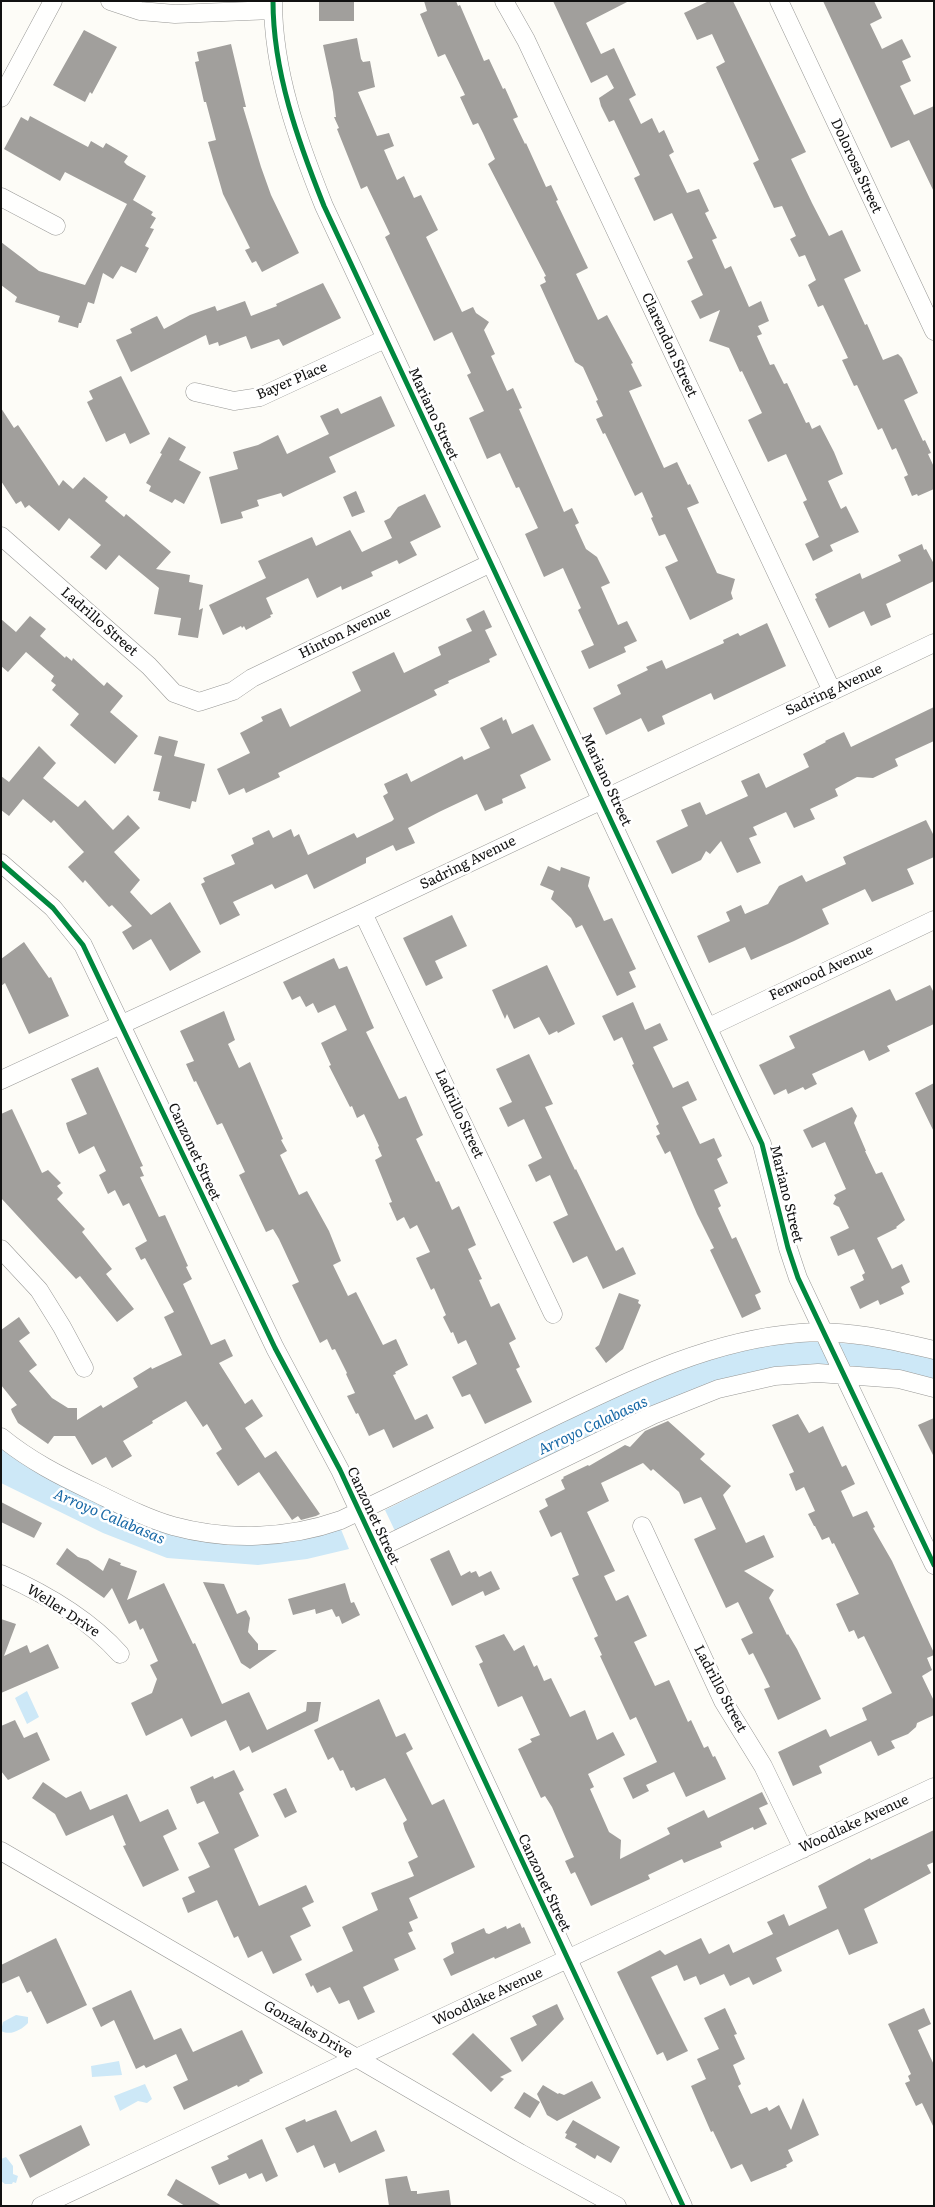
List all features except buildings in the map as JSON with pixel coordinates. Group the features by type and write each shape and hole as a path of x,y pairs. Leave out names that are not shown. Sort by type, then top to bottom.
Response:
{"street":[{"path":"1,98 53,1"},
{"path":"110,1 140,11 175,14 273,6"},
{"name":"Clarendon Street","path":"504,1 526,40 832,691"},
{"name":"Dolorosa Street","path":"779,1 934,331"},
{"name":"Mariano Street","path":"273,6 282,76 298,140 324,206 603,799 762,1144 788,1248 798,1278 934,1565"},
{"path":"1,197 56,226"},
{"name":"Bayer Place","path":"195,392 234,401 260,397 385,339"},
{"name":"Ladrillo Street","path":"1,536 149,666 174,693 199,702"},
{"name":"Hinton Avenue","path":"199,702 233,691 252,678 491,563"},
{"name":"Sadring Avenue","path":"1,1080 364,913 934,643"},
{"name":"Canzonet Street","path":"1,863 53,908 83,944 275,1348 340,1470 683,2206"},
{"name":"Ladrillo Street","path":"364,913 554,1314"},
{"name":"Fenwood Avenue","path":"709,1027 933,922"},
{"path":"1,1249 38,1290 62,1327 84,1368"},
{"path":"1,1437 35,1462 74,1483 143,1515 173,1526 245,1536 299,1533 328,1524 359,1511 654,1370 700,1353 743,1341 793,1333 864,1335 934,1350"},
{"path":"377,1549 653,1415 718,1389 775,1376 818,1372 845,1376 899,1379 934,1388"},
{"name":"Ladrillo Street","path":"642,1526 723,1701 763,1766 804,1849"},
{"name":"Weller Drive","path":"1,1574 35,1589 64,1608 108,1640 120,1654"},
{"name":"Woodlake Avenue","path":"42,2206 934,1787"},
{"name":"Gonzales Drive","path":"1,1852 520,2153 617,2206"}],"water":[{"name":"Arroyo Calabasas","path":"804,1341 874,1345 934,1358 934,1382 755,1374 395,1531 385,1510 611,1398 703,1361 751,1347"},
{"name":"Arroyo Calabasas","path":"1,1443 200,1537 340,1527 349,1549 307,1559 258,1565 167,1558 103,1533 1,1483"},
{"path":"27,1691 39,1717 27,1724 15,1698"},
{"path":"16,2015 28,2017 28,2023 16,2031 8,2033 1,2031 3,2022"},
{"path":"119,2061 122,2075 92,2077 91,2066"},
{"path":"145,2084 152,2099 147,2103 138,2101 120,2111 114,2096"},
{"path":"6,2157 13,2166 13,2174 18,2176 16,2183 5,2184 1,2181 1,2159"}],"cycle path":[{"path":"273,1 274,28 282,80 296,131 324,206 762,1144 788,1248 798,1278 934,1565"},
{"path":"1,863 53,908 83,945 275,1348 340,1470 683,2206"}]}
